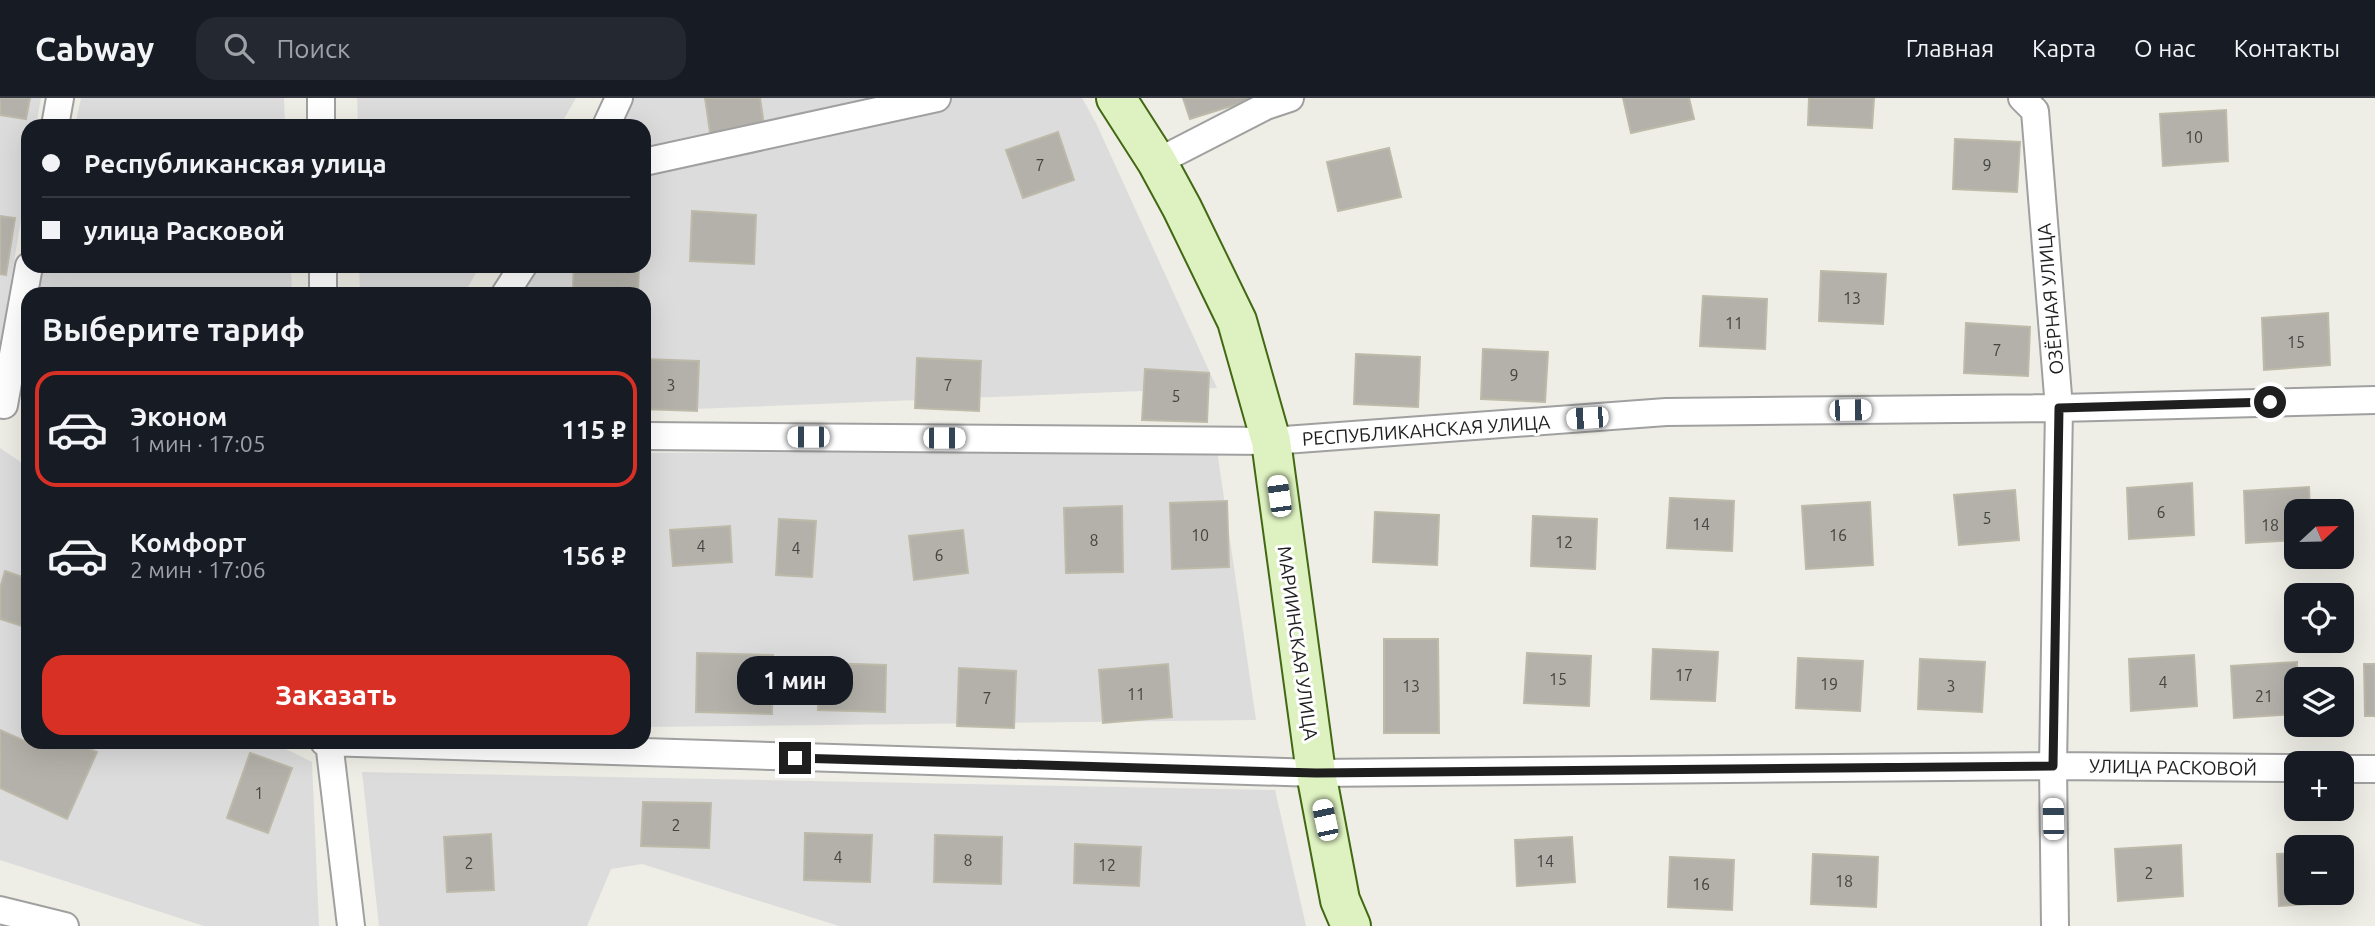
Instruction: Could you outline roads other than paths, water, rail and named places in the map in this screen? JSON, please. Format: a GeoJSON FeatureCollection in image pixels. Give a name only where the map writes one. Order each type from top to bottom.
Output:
{"type":"FeatureCollection","features":[{"type":"Feature","properties":{"kind":"main road","name":"МАРИИНСКАЯ УЛИЦА"},"geometry":{"type":"LineString","coordinates":[[1116,98],[1157,162],[1182,208],[1237,321],[1271,441],[1316,773],[1340,900],[1351,926]]}},
{"type":"Feature","properties":{"kind":"street"},"geometry":{"type":"LineString","coordinates":[[56,119],[60,98]]}},
{"type":"Feature","properties":{"kind":"street"},"geometry":{"type":"LineString","coordinates":[[321,98],[321,119]]}},
{"type":"Feature","properties":{"kind":"street"},"geometry":{"type":"LineString","coordinates":[[609,119],[619,98]]}},
{"type":"Feature","properties":{"kind":"street"},"geometry":{"type":"LineString","coordinates":[[651,160],[937,98]]}},
{"type":"Feature","properties":{"kind":"street"},"geometry":{"type":"LineString","coordinates":[[1157,162],[1266,106],[1290,98]]}},
{"type":"Feature","properties":{"kind":"street","name":"ОЗЁРНАЯ УЛИЦА"},"geometry":{"type":"LineString","coordinates":[[2035,102],[2059,408],[2053,766],[2055,926]]}},
{"type":"Feature","properties":{"kind":"street"},"geometry":{"type":"LineString","coordinates":[[11,407],[21,329]]}},
{"type":"Feature","properties":{"kind":"street","name":"РЕСПУБЛИКАНСКАЯ УЛИЦА"},"geometry":{"type":"LineString","coordinates":[[651,436],[1271,441],[1666,412],[2059,408],[2375,400]]}},
{"type":"Feature","properties":{"kind":"street"},"geometry":{"type":"LineString","coordinates":[[328,749],[351,926]]}},
{"type":"Feature","properties":{"kind":"street","name":"УЛИЦА РАСКОВОЙ"},"geometry":{"type":"LineString","coordinates":[[525,749],[1316,773],[2053,766],[2284,768]]}},
{"type":"Feature","properties":{"kind":"street"},"geometry":{"type":"LineString","coordinates":[[2354,769],[2375,769]]}},
{"type":"Feature","properties":{"kind":"street"},"geometry":{"type":"LineString","coordinates":[[0,911],[65,926]]}}]}
